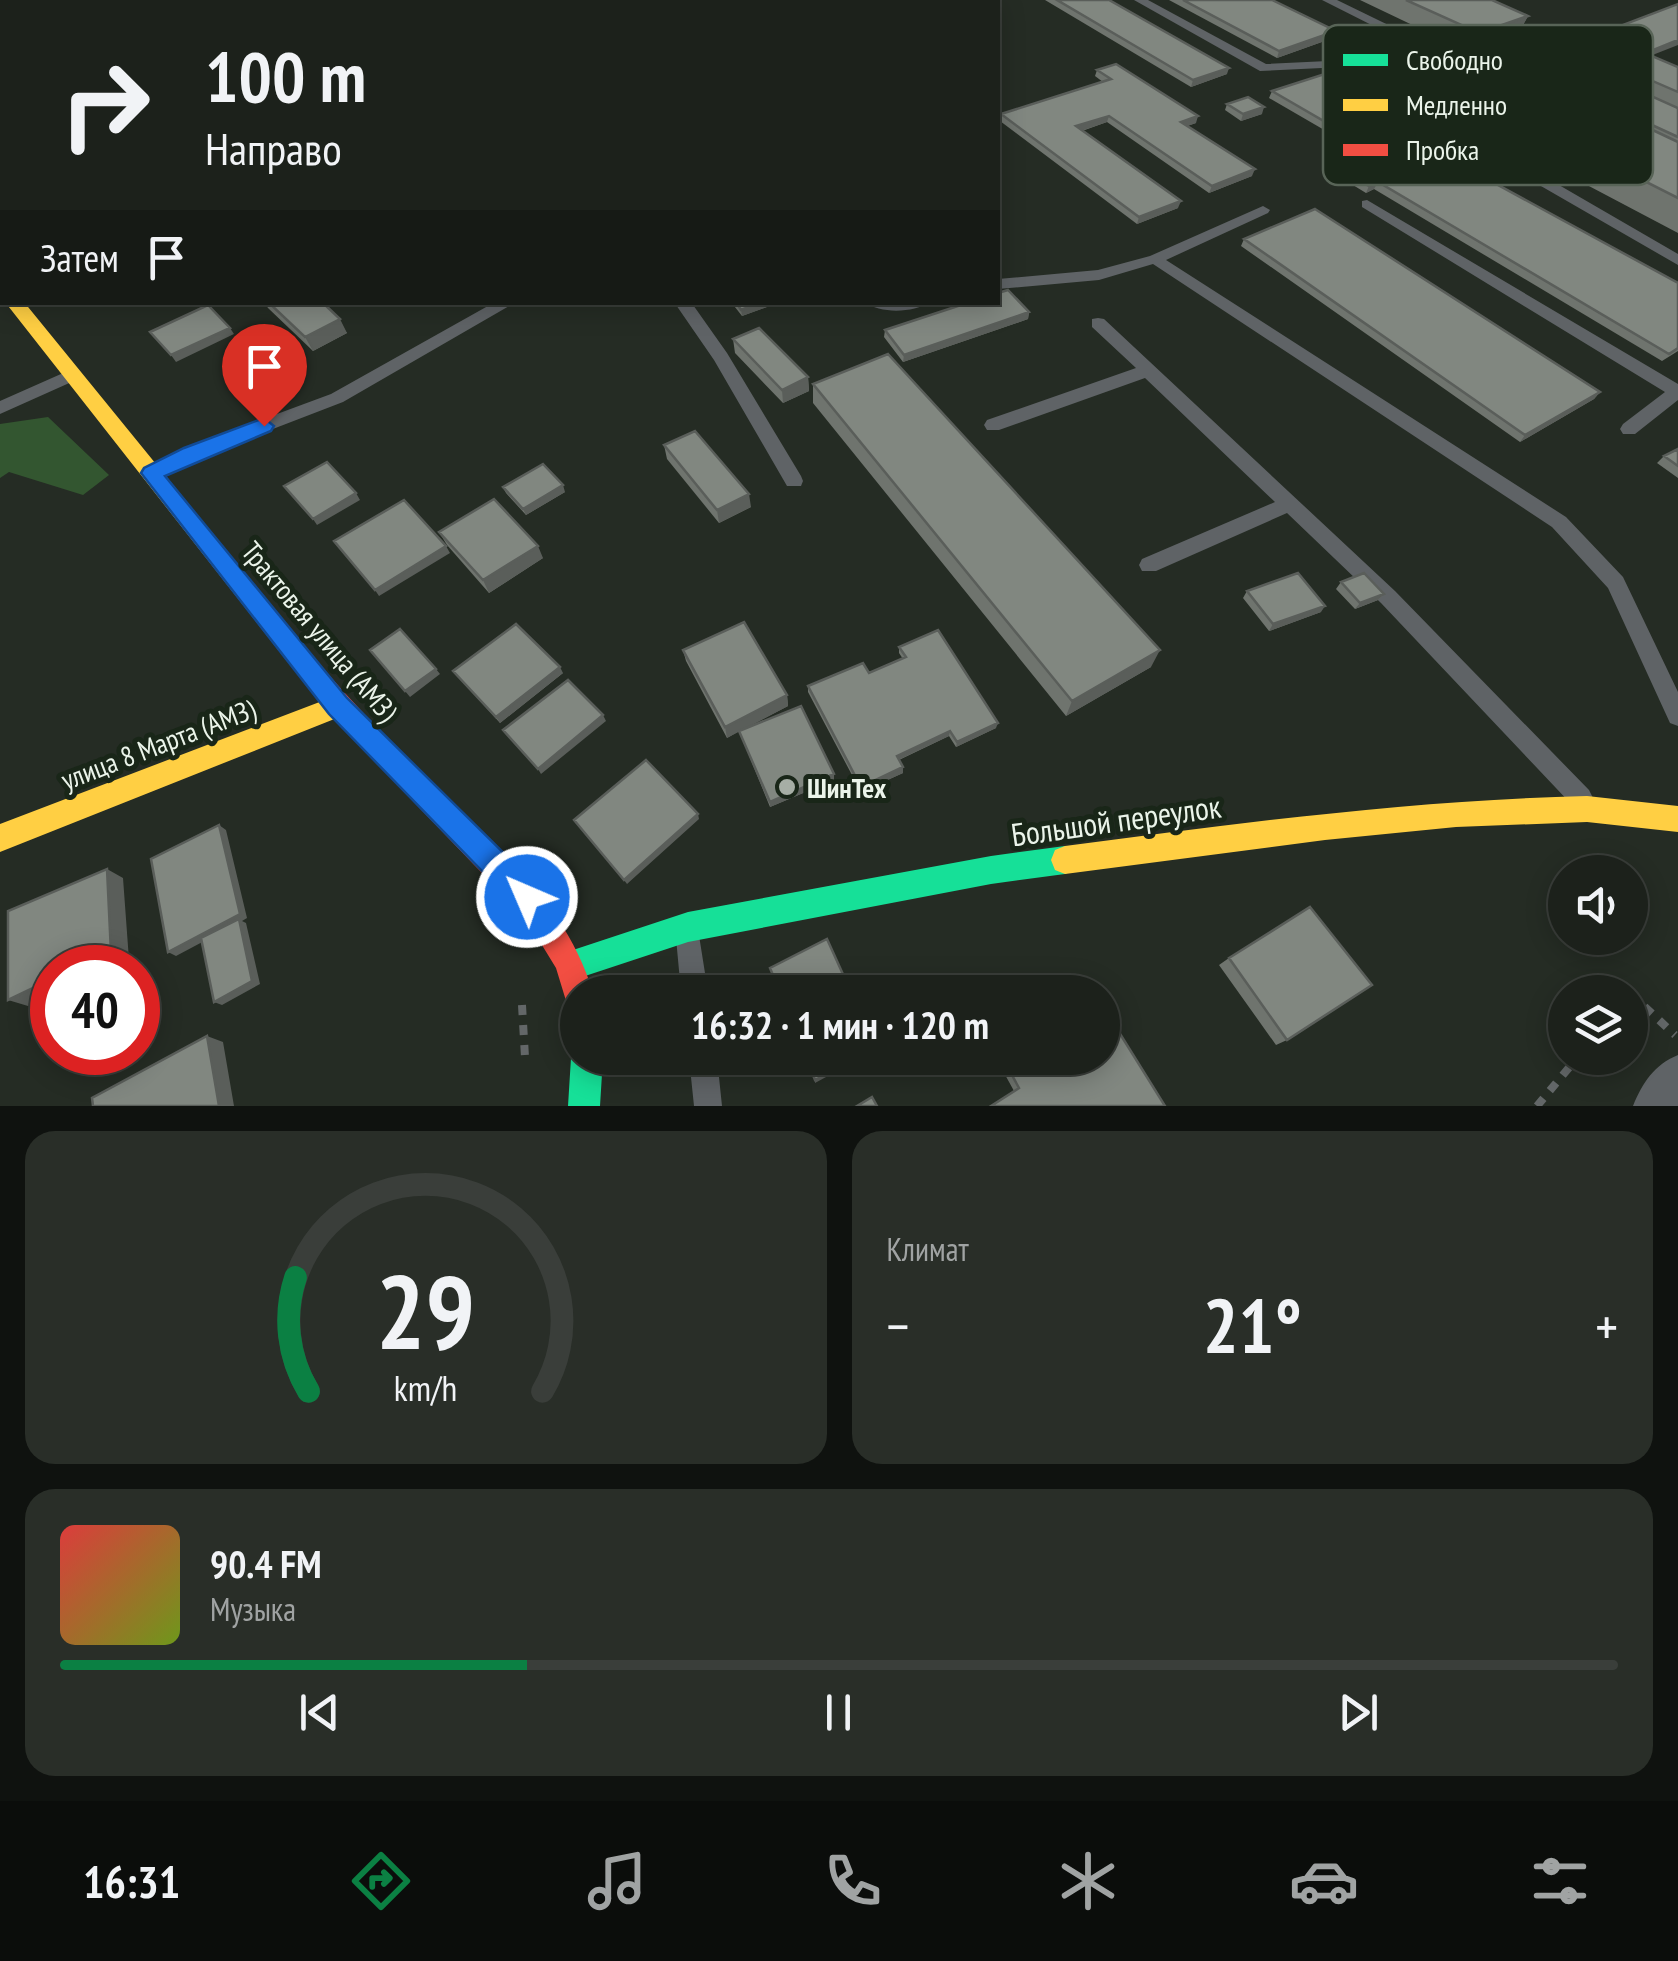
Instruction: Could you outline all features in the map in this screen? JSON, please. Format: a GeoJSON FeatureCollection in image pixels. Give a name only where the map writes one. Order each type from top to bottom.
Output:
{"type":"FeatureCollection","features":[{"type":"Feature","properties":{"kind":"street","name":"Трактовая улица (АМЗ)"},"geometry":{"type":"LineString","coordinates":[[16,305],[338,706],[527,897],[573,965],[575,975]]}},
{"type":"Feature","properties":{"kind":"street","name":"улица 8 Марта (АМЗ)"},"geometry":{"type":"LineString","coordinates":[[0,838],[338,706]]}},
{"type":"Feature","properties":{"kind":"street","name":"Большой переулок"},"geometry":{"type":"LineString","coordinates":[[573,965],[688,926],[991,870],[1288,830],[1456,814],[1591,809],[1678,819]]}},
{"type":"Feature","properties":{"kind":"street"},"geometry":{"type":"LineString","coordinates":[[584,1106],[586,1075]]}},
{"type":"Feature","properties":{"kind":"street"},"geometry":{"type":"LineString","coordinates":[[1660,1106],[1678,1082]]}},
{"type":"Feature","properties":{"kind":"lane"},"geometry":{"type":"LineString","coordinates":[[1140,0],[1264,68],[1323,65]]}},
{"type":"Feature","properties":{"kind":"lane"},"geometry":{"type":"LineString","coordinates":[[1328,0],[1379,25]]}},
{"type":"Feature","properties":{"kind":"lane"},"geometry":{"type":"LineString","coordinates":[[1549,185],[1678,260]]}},
{"type":"Feature","properties":{"kind":"lane"},"geometry":{"type":"LineString","coordinates":[[1367,204],[1678,391],[1629,429]]}},
{"type":"Feature","properties":{"kind":"lane"},"geometry":{"type":"LineString","coordinates":[[1000,284],[1098,275],[1155,259],[1263,210]]}},
{"type":"Feature","properties":{"kind":"lane"},"geometry":{"type":"LineString","coordinates":[[1155,259],[1559,522],[1616,584],[1678,716]]}},
{"type":"Feature","properties":{"kind":"lane"},"geometry":{"type":"LineString","coordinates":[[151,473],[191,453],[337,398],[503,305]]}},
{"type":"Feature","properties":{"kind":"lane"},"geometry":{"type":"LineString","coordinates":[[684,305],[721,358],[794,481]]}},
{"type":"Feature","properties":{"kind":"lane"},"geometry":{"type":"LineString","coordinates":[[1098,322],[1388,596],[1591,809]]}},
{"type":"Feature","properties":{"kind":"lane"},"geometry":{"type":"LineString","coordinates":[[993,425],[1148,370]]}},
{"type":"Feature","properties":{"kind":"lane"},"geometry":{"type":"LineString","coordinates":[[0,408],[70,376]]}},
{"type":"Feature","properties":{"kind":"lane"},"geometry":{"type":"LineString","coordinates":[[1149,565],[1290,503]]}},
{"type":"Feature","properties":{"kind":"lane"},"geometry":{"type":"LineString","coordinates":[[688,926],[694,975]]}},
{"type":"Feature","properties":{"kind":"lane"},"geometry":{"type":"LineString","coordinates":[[705,1075],[708,1106]]}},
{"type":"Feature","properties":{"kind":"path"},"geometry":{"type":"LineString","coordinates":[[1648,1010],[1678,1038]]}},
{"type":"Feature","properties":{"kind":"path"},"geometry":{"type":"LineString","coordinates":[[1537,1106],[1563,1075]]}},
{"type":"Feature","properties":{"kind":"green space"},"geometry":{"type":"Polygon","coordinates":[[[48,417],[109,475],[83,495],[9,472],[0,478],[0,424],[48,417]]]}},
{"type":"Feature","properties":{"kind":"building"},"geometry":{"type":"Polygon","coordinates":[[[1057,0],[1109,0],[1229,68],[1193,80],[1057,0]]]}},
{"type":"Feature","properties":{"kind":"building"},"geometry":{"type":"Polygon","coordinates":[[[1183,0],[1272,0],[1324,25],[1323,36],[1279,51],[1183,0]]]}},
{"type":"Feature","properties":{"kind":"building"},"geometry":{"type":"Polygon","coordinates":[[[1406,0],[1492,0],[1528,16],[1502,25],[1461,25],[1406,0]]]}},
{"type":"Feature","properties":{"kind":"building"},"geometry":{"type":"Polygon","coordinates":[[[1678,4],[1678,40],[1653,50],[1653,25],[1623,25],[1678,4]]]}},
{"type":"Feature","properties":{"kind":"building"},"geometry":{"type":"Polygon","coordinates":[[[1653,56],[1678,67],[1678,92],[1653,81],[1653,56]]]}},
{"type":"Feature","properties":{"kind":"building"},"geometry":{"type":"Polygon","coordinates":[[[1116,64],[1198,116],[1181,122],[1255,169],[1212,186],[1109,116],[1076,126],[1181,201],[1139,217],[1001,114],[1111,79],[1097,70],[1116,64]]]}},
{"type":"Feature","properties":{"kind":"building"},"geometry":{"type":"Polygon","coordinates":[[[1323,75],[1323,121],[1272,91],[1323,75]]]}},
{"type":"Feature","properties":{"kind":"building"},"geometry":{"type":"Polygon","coordinates":[[[1248,97],[1264,107],[1243,114],[1227,104],[1248,97]]]}},
{"type":"Feature","properties":{"kind":"building"},"geometry":{"type":"Polygon","coordinates":[[[1653,97],[1678,108],[1678,137],[1653,125],[1653,97]]]}},
{"type":"Feature","properties":{"kind":"building"},"geometry":{"type":"Polygon","coordinates":[[[1653,130],[1678,142],[1678,198],[1652,185],[1653,130]]]}},
{"type":"Feature","properties":{"kind":"building"},"geometry":{"type":"Polygon","coordinates":[[[1383,185],[1498,185],[1678,283],[1678,348],[1669,354],[1383,185]]]}},
{"type":"Feature","properties":{"kind":"building"},"geometry":{"type":"Polygon","coordinates":[[[1315,209],[1600,392],[1525,435],[1244,239],[1315,209]]]}},
{"type":"Feature","properties":{"kind":"building"},"geometry":{"type":"Polygon","coordinates":[[[1008,290],[1029,312],[904,355],[885,330],[961,305],[1000,305],[1000,292],[1008,290]]]}},
{"type":"Feature","properties":{"kind":"building"},"geometry":{"type":"Polygon","coordinates":[[[208,305],[230,328],[171,355],[150,332],[208,305]]]}},
{"type":"Feature","properties":{"kind":"building"},"geometry":{"type":"Polygon","coordinates":[[[271,305],[325,305],[340,319],[305,337],[271,305]]]}},
{"type":"Feature","properties":{"kind":"building"},"geometry":{"type":"Polygon","coordinates":[[[759,328],[808,377],[782,390],[733,339],[759,328]]]}},
{"type":"Feature","properties":{"kind":"building"},"geometry":{"type":"Polygon","coordinates":[[[888,354],[1160,650],[1072,701],[813,384],[888,354]]]}},
{"type":"Feature","properties":{"kind":"building"},"geometry":{"type":"Polygon","coordinates":[[[695,431],[749,494],[717,510],[664,445],[695,431]]]}},
{"type":"Feature","properties":{"kind":"building"},"geometry":{"type":"Polygon","coordinates":[[[1678,449],[1678,466],[1664,456],[1678,449]]]}},
{"type":"Feature","properties":{"kind":"building"},"geometry":{"type":"Polygon","coordinates":[[[327,462],[356,493],[313,519],[284,486],[327,462]]]}},
{"type":"Feature","properties":{"kind":"building"},"geometry":{"type":"Polygon","coordinates":[[[543,464],[563,485],[523,509],[503,487],[543,464]]]}},
{"type":"Feature","properties":{"kind":"building"},"geometry":{"type":"Polygon","coordinates":[[[494,499],[538,546],[483,580],[439,532],[494,499]]]}},
{"type":"Feature","properties":{"kind":"building"},"geometry":{"type":"Polygon","coordinates":[[[404,500],[446,546],[375,590],[334,541],[404,500]]]}},
{"type":"Feature","properties":{"kind":"building"},"geometry":{"type":"Polygon","coordinates":[[[1298,573],[1325,606],[1273,624],[1247,591],[1298,573]]]}},
{"type":"Feature","properties":{"kind":"building"},"geometry":{"type":"Polygon","coordinates":[[[1364,573],[1384,594],[1360,603],[1341,582],[1364,573]]]}},
{"type":"Feature","properties":{"kind":"building"},"geometry":{"type":"Polygon","coordinates":[[[744,622],[787,695],[725,727],[683,650],[744,622]]]}},
{"type":"Feature","properties":{"kind":"building"},"geometry":{"type":"Polygon","coordinates":[[[516,624],[560,667],[496,717],[453,671],[516,624]]]}},
{"type":"Feature","properties":{"kind":"building"},"geometry":{"type":"Polygon","coordinates":[[[400,629],[436,669],[405,691],[370,650],[400,629]]]}},
{"type":"Feature","properties":{"kind":"building"},"geometry":{"type":"Polygon","coordinates":[[[938,630],[998,723],[957,742],[950,731],[897,756],[903,767],[861,787],[808,686],[863,663],[869,673],[906,657],[899,647],[938,630]]]}},
{"type":"Feature","properties":{"kind":"building"},"geometry":{"type":"Polygon","coordinates":[[[568,680],[603,715],[538,769],[503,730],[568,680]]]}},
{"type":"Feature","properties":{"kind":"building"},"geometry":{"type":"Polygon","coordinates":[[[801,706],[834,774],[770,802],[739,731],[801,706]]]}},
{"type":"Feature","properties":{"kind":"building"},"geometry":{"type":"Polygon","coordinates":[[[646,760],[698,814],[624,880],[574,820],[646,760]]]}},
{"type":"Feature","properties":{"kind":"building"},"geometry":{"type":"Polygon","coordinates":[[[219,825],[240,914],[168,952],[151,859],[219,825]]]}},
{"type":"Feature","properties":{"kind":"building"},"geometry":{"type":"Polygon","coordinates":[[[107,869],[111,945],[30,945],[30,990],[8,1000],[8,911],[107,869]]]}},
{"type":"Feature","properties":{"kind":"building"},"geometry":{"type":"Polygon","coordinates":[[[1310,907],[1372,985],[1287,1040],[1229,958],[1310,907]]]}},
{"type":"Feature","properties":{"kind":"building"},"geometry":{"type":"Polygon","coordinates":[[[239,919],[252,981],[214,1002],[201,938],[239,919]]]}},
{"type":"Feature","properties":{"kind":"building"},"geometry":{"type":"Polygon","coordinates":[[[827,939],[843,975],[773,975],[770,968],[827,939]]]}},
{"type":"Feature","properties":{"kind":"building"},"geometry":{"type":"Polygon","coordinates":[[[1120,1034],[1165,1106],[991,1106],[1019,1088],[1012,1075],[1120,1075],[1120,1034]]]}},
{"type":"Feature","properties":{"kind":"building"},"geometry":{"type":"Polygon","coordinates":[[[207,1036],[219,1106],[93,1106],[92,1098],[135,1075],[160,1075],[160,1061],[207,1036]]]}},
{"type":"Feature","properties":{"kind":"building"},"geometry":{"type":"Polygon","coordinates":[[[872,1097],[877,1106],[857,1106],[872,1097]]]}},
{"type":"Feature","properties":{"kind":"traffic: fast"},"geometry":{"type":"LineString","coordinates":[[573,965],[688,927],[991,870],[1065,860]]}},
{"type":"Feature","properties":{"kind":"traffic: fast"},"geometry":{"type":"LineString","coordinates":[[584,1106],[586,1075]]}},
{"type":"Feature","properties":{"kind":"traffic: slow"},"geometry":{"type":"LineString","coordinates":[[16,305],[296,654]]}},
{"type":"Feature","properties":{"kind":"traffic: slow"},"geometry":{"type":"LineString","coordinates":[[0,838],[338,706]]}},
{"type":"Feature","properties":{"kind":"traffic: slow"},"geometry":{"type":"LineString","coordinates":[[1065,860],[1325,826],[1456,814],[1587,809],[1678,819]]}},
{"type":"Feature","properties":{"kind":"traffic: jam"},"geometry":{"type":"LineString","coordinates":[[296,654],[372,740],[514,883],[555,936],[572,975]]}},
{"type":"Feature","properties":{"kind":"place","name":"ШинТех"},"geometry":{"type":"Point","coordinates":[787,787]}},
{"type":"Feature","properties":{"kind":"route"},"geometry":{"type":"LineString","coordinates":[[264,426],[191,453],[151,473],[338,706],[527,897]]}}]}
